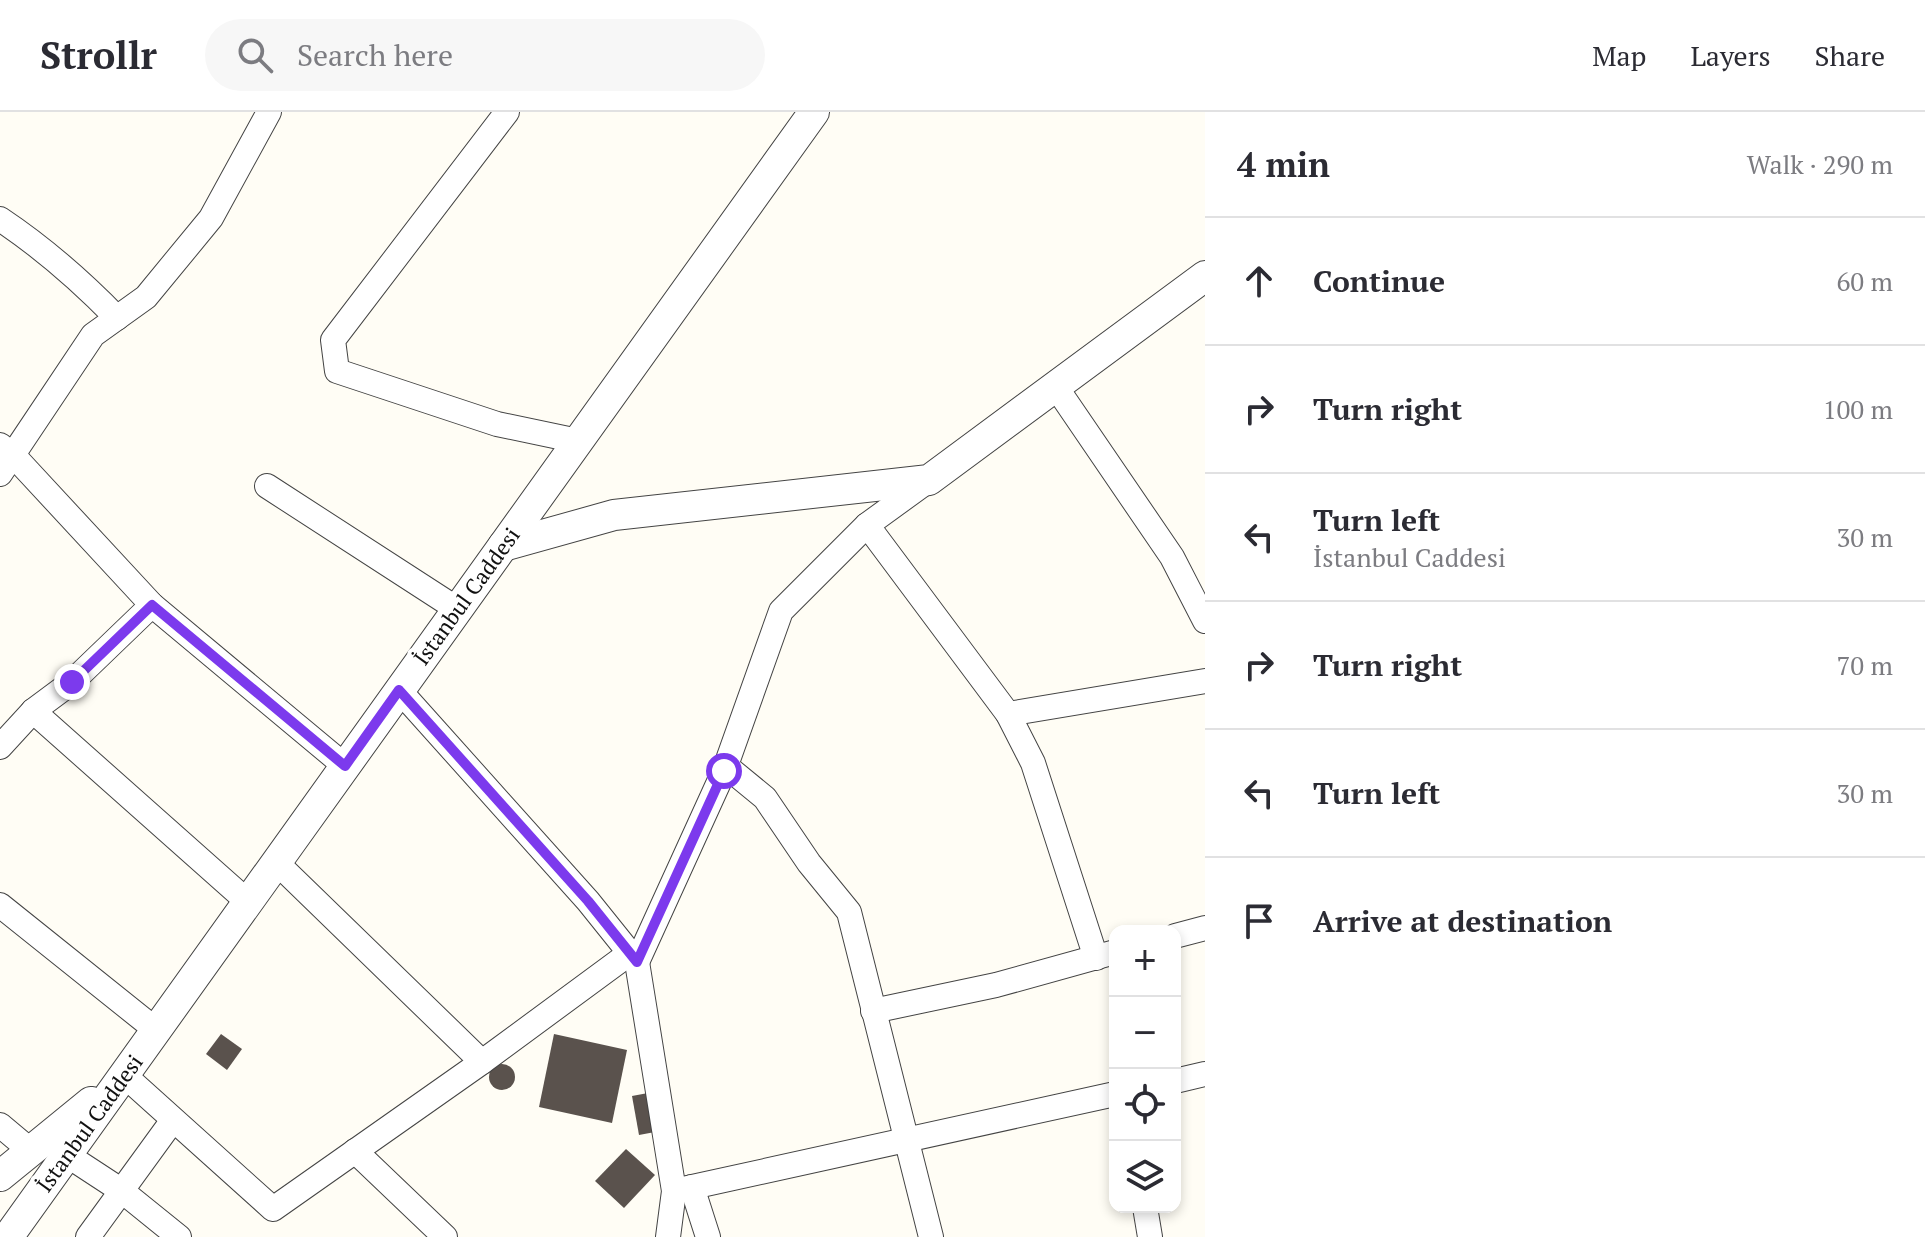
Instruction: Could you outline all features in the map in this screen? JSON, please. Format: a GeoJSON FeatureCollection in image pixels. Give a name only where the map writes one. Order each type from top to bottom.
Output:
{"type":"FeatureCollection","features":[{"type":"Feature","properties":{"kind":"street"},"geometry":{"type":"LineString","coordinates":[[269,112],[211,218],[146,297],[93,335],[4,458],[152,605],[345,766]]}},
{"type":"Feature","properties":{"kind":"street"},"geometry":{"type":"LineString","coordinates":[[507,112],[333,340],[337,371],[497,424],[578,441]]}},
{"type":"Feature","properties":{"kind":"street","name":"İstanbul Caddesi"},"geometry":{"type":"LineString","coordinates":[[8,1237],[814,112]]}},
{"type":"Feature","properties":{"kind":"street"},"geometry":{"type":"LineString","coordinates":[[0,219],[25,235],[117,318]]}},
{"type":"Feature","properties":{"kind":"street"},"geometry":{"type":"LineString","coordinates":[[0,1176],[124,1075],[273,1209],[633,958],[726,766],[781,611],[867,525],[1205,276]]}},
{"type":"Feature","properties":{"kind":"street"},"geometry":{"type":"LineString","coordinates":[[1056,387],[1172,557],[1205,621]]}},
{"type":"Feature","properties":{"kind":"street"},"geometry":{"type":"LineString","coordinates":[[503,546],[614,515],[929,480]]}},
{"type":"Feature","properties":{"kind":"street"},"geometry":{"type":"LineString","coordinates":[[267,486],[457,609]]}},
{"type":"Feature","properties":{"kind":"street"},"geometry":{"type":"LineString","coordinates":[[867,525],[1008,714],[1033,763],[1106,955],[996,985],[873,1011]]}},
{"type":"Feature","properties":{"kind":"street"},"geometry":{"type":"LineString","coordinates":[[0,747],[33,711],[72,682],[152,605]]}},
{"type":"Feature","properties":{"kind":"street"},"geometry":{"type":"LineString","coordinates":[[1008,714],[1205,681]]}},
{"type":"Feature","properties":{"kind":"street"},"geometry":{"type":"LineString","coordinates":[[399,690],[588,901],[633,958],[683,1189],[708,1237]]}},
{"type":"Feature","properties":{"kind":"street"},"geometry":{"type":"LineString","coordinates":[[33,711],[248,902]]}},
{"type":"Feature","properties":{"kind":"street"},"geometry":{"type":"LineString","coordinates":[[726,766],[765,798],[809,863],[849,912],[931,1237]]}},
{"type":"Feature","properties":{"kind":"street"},"geometry":{"type":"LineString","coordinates":[[276,862],[482,1062]]}},
{"type":"Feature","properties":{"kind":"street"},"geometry":{"type":"LineString","coordinates":[[0,905],[156,1030]]}},
{"type":"Feature","properties":{"kind":"street"},"geometry":{"type":"LineString","coordinates":[[1181,934],[1205,928]]}},
{"type":"Feature","properties":{"kind":"street"},"geometry":{"type":"LineString","coordinates":[[1181,1080],[1205,1074]]}},
{"type":"Feature","properties":{"kind":"street"},"geometry":{"type":"LineString","coordinates":[[683,1189],[1109,1095]]}},
{"type":"Feature","properties":{"kind":"street"},"geometry":{"type":"LineString","coordinates":[[88,1237],[173,1120]]}},
{"type":"Feature","properties":{"kind":"street"},"geometry":{"type":"LineString","coordinates":[[0,1125],[31,1151]]}},
{"type":"Feature","properties":{"kind":"street"},"geometry":{"type":"LineString","coordinates":[[355,1151],[445,1237]]}},
{"type":"Feature","properties":{"kind":"street"},"geometry":{"type":"LineString","coordinates":[[67,1155],[122,1191],[179,1237]]}},
{"type":"Feature","properties":{"kind":"street"},"geometry":{"type":"LineString","coordinates":[[668,1237],[683,1189]]}},
{"type":"Feature","properties":{"kind":"street"},"geometry":{"type":"LineString","coordinates":[[1146,1213],[1150,1237]]}},
{"type":"Feature","properties":{"kind":"building"},"geometry":{"type":"Polygon","coordinates":[[[221,1034],[242,1049],[227,1070],[206,1054],[221,1034]]]}},
{"type":"Feature","properties":{"kind":"building"},"geometry":{"type":"Polygon","coordinates":[[[554,1034],[627,1050],[612,1123],[539,1107],[554,1034]]]}},
{"type":"Feature","properties":{"kind":"building"},"geometry":{"type":"Polygon","coordinates":[[[502,1064],[511,1068],[515,1077],[511,1086],[502,1090],[493,1086],[489,1077],[493,1068],[502,1064]]]}},
{"type":"Feature","properties":{"kind":"building"},"geometry":{"type":"Polygon","coordinates":[[[648,1093],[655,1132],[639,1135],[632,1096],[648,1093]]]}},
{"type":"Feature","properties":{"kind":"building"},"geometry":{"type":"Polygon","coordinates":[[[626,1149],[655,1175],[624,1208],[595,1181],[626,1149]]]}},
{"type":"Feature","properties":{"kind":"route"},"geometry":{"type":"LineString","coordinates":[[72,682],[152,605],[345,766],[399,690],[588,901],[637,962],[724,771]]}}]}
